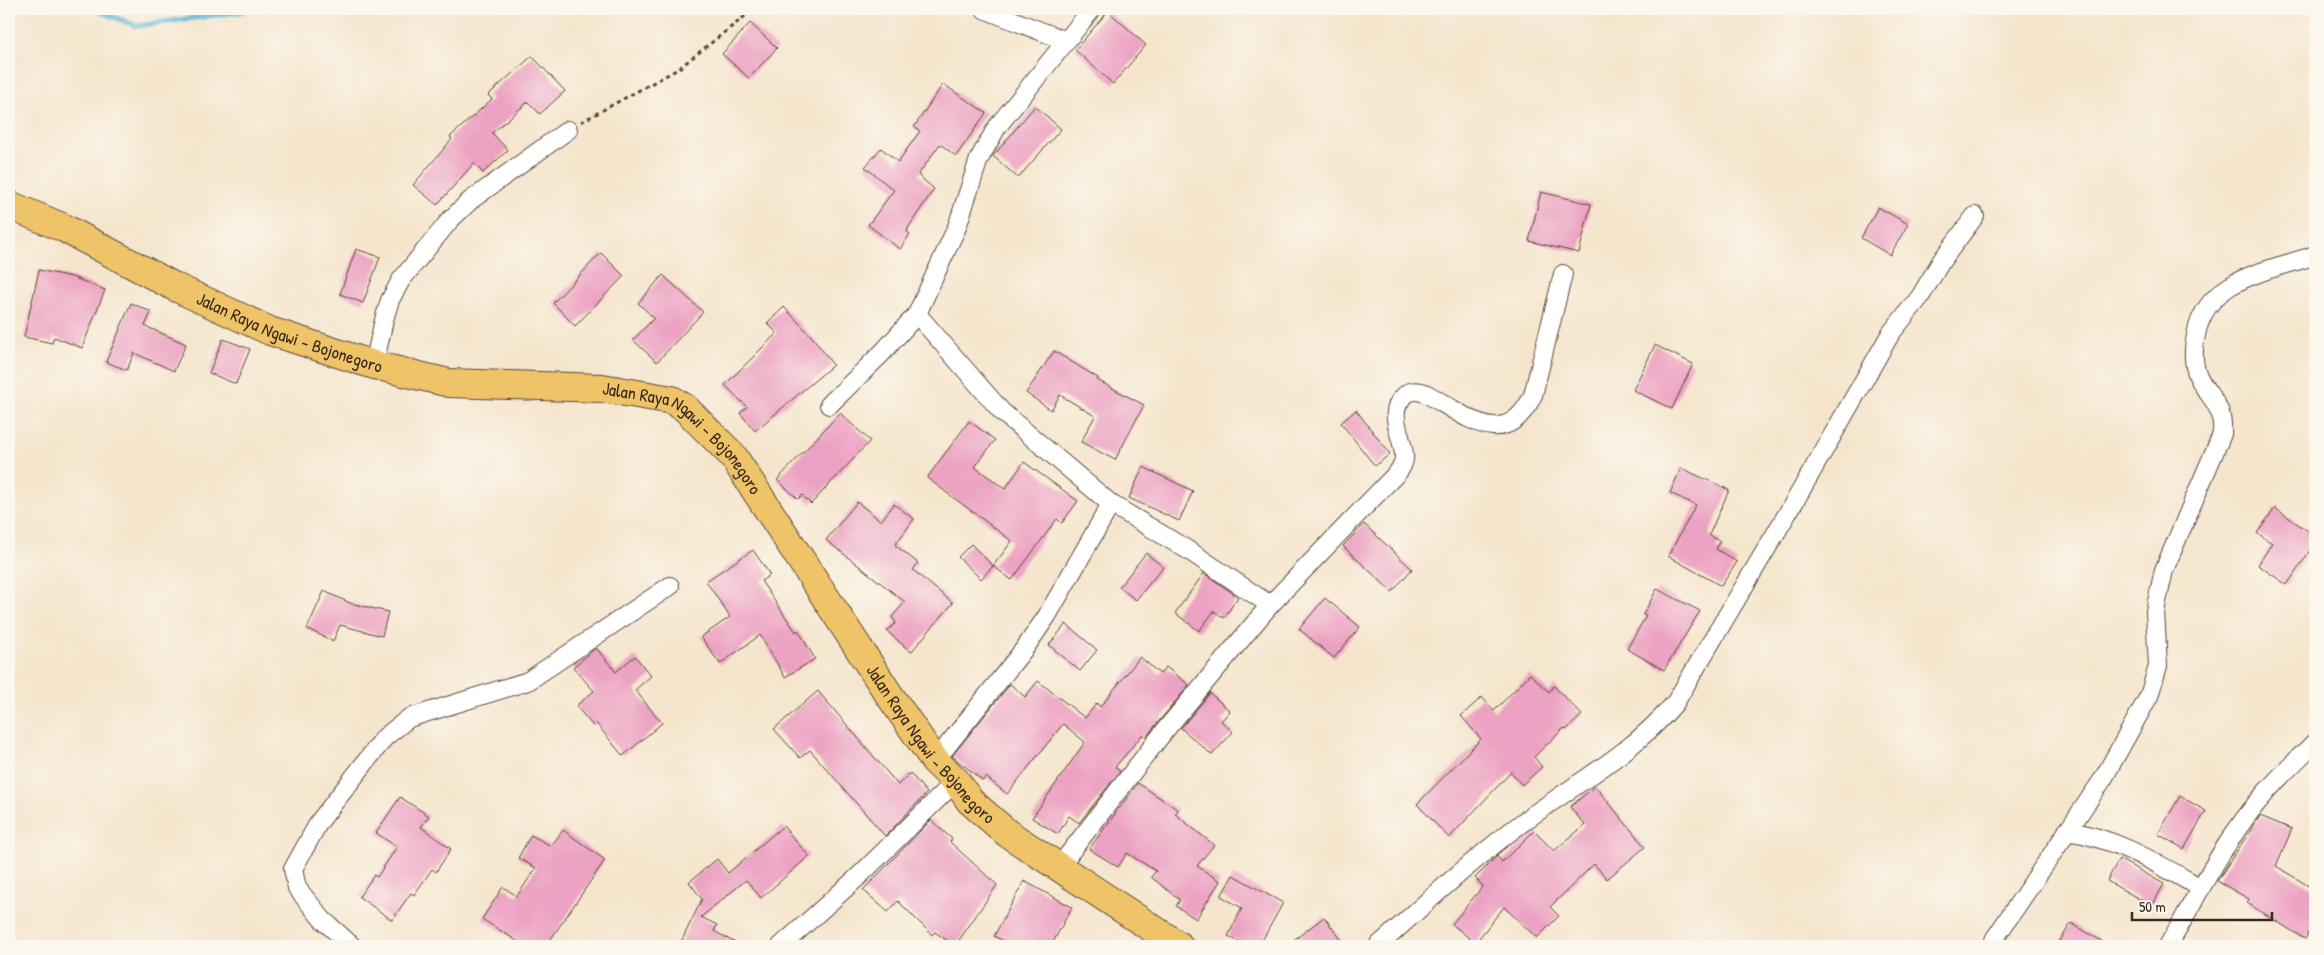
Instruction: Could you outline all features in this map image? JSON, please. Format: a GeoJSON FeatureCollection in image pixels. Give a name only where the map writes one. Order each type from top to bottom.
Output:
{"type":"FeatureCollection","features":[{"type":"Feature","properties":{"kind":"highway","name":"Jalan Raya Ngawi - Bojonegoro"},"geometry":{"type":"LineString","coordinates":[[9,205],[64,228],[175,287],[270,331],[374,365],[449,383],[602,388],[672,400],[685,408],[733,456],[888,693],[935,761],[956,781],[970,801],[1007,833],[1179,946]]}},
{"type":"Feature","properties":{"kind":"street"},"geometry":{"type":"LineString","coordinates":[[984,9],[1066,40]]}},
{"type":"Feature","properties":{"kind":"street"},"geometry":{"type":"LineString","coordinates":[[829,405],[883,352],[917,314],[957,227],[978,159],[997,127],[1092,9]]}},
{"type":"Feature","properties":{"kind":"street"},"geometry":{"type":"LineString","coordinates":[[374,365],[390,300],[407,272],[450,220],[471,200],[568,130]]}},
{"type":"Feature","properties":{"kind":"street"},"geometry":{"type":"LineString","coordinates":[[1378,946],[1452,880],[1522,823],[1630,748],[1657,725],[1675,703],[1791,508],[1890,332],[1920,297],[1942,260],[1975,216]]}},
{"type":"Feature","properties":{"kind":"street"},"geometry":{"type":"LineString","coordinates":[[1992,946],[1995,938],[2103,778],[2149,696],[2158,666],[2155,611],[2164,570],[2222,434],[2223,421],[2219,408],[2199,377],[2194,363],[2193,351],[2197,329],[2206,306],[2212,298],[2235,281],[2315,254]]}},
{"type":"Feature","properties":{"kind":"street"},"geometry":{"type":"LineString","coordinates":[[1058,868],[1166,729],[1270,605],[1402,466],[1404,454],[1396,411],[1400,399],[1406,393],[1418,390],[1473,419],[1496,428],[1514,422],[1526,408],[1533,395],[1563,274]]}},
{"type":"Feature","properties":{"kind":"street"},"geometry":{"type":"LineString","coordinates":[[917,314],[1002,412],[1111,504],[1191,552],[1270,605]]}},
{"type":"Feature","properties":{"kind":"street"},"geometry":{"type":"LineString","coordinates":[[935,761],[1047,616],[1111,504]]}},
{"type":"Feature","properties":{"kind":"street"},"geometry":{"type":"LineString","coordinates":[[351,946],[322,919],[297,888],[293,869],[319,822],[386,737],[409,718],[528,681],[670,586]]}},
{"type":"Feature","properties":{"kind":"street"},"geometry":{"type":"LineString","coordinates":[[2168,946],[2201,888],[2250,812],[2267,791],[2315,742]]}},
{"type":"Feature","properties":{"kind":"street"},"geometry":{"type":"LineString","coordinates":[[781,946],[859,876],[956,781]]}},
{"type":"Feature","properties":{"kind":"street"},"geometry":{"type":"LineString","coordinates":[[2067,831],[2087,834],[2119,845],[2201,888]]}},
{"type":"Feature","properties":{"kind":"path"},"geometry":{"type":"LineString","coordinates":[[568,130],[678,69],[754,9]]}},
{"type":"Feature","properties":{"kind":"building"},"geometry":{"type":"Polygon","coordinates":[[[1108,11],[1146,45],[1113,84],[1075,50],[1108,11]]]}},
{"type":"Feature","properties":{"kind":"building"},"geometry":{"type":"Polygon","coordinates":[[[750,23],[777,48],[749,78],[722,54],[750,23]]]}},
{"type":"Feature","properties":{"kind":"building"},"geometry":{"type":"Polygon","coordinates":[[[532,56],[565,91],[540,114],[528,102],[492,133],[508,150],[483,173],[474,163],[437,205],[413,185],[452,139],[450,137],[492,99],[488,95],[532,56]]]}},
{"type":"Feature","properties":{"kind":"building"},"geometry":{"type":"Polygon","coordinates":[[[943,84],[986,113],[956,156],[940,144],[918,175],[934,189],[908,228],[907,232],[910,234],[900,249],[868,225],[894,190],[865,167],[881,148],[898,162],[920,131],[914,127],[943,84]]]}},
{"type":"Feature","properties":{"kind":"building"},"geometry":{"type":"Polygon","coordinates":[[[1035,106],[1061,129],[1018,178],[993,156],[1035,106]]]}},
{"type":"Feature","properties":{"kind":"building"},"geometry":{"type":"Polygon","coordinates":[[[1541,192],[1591,204],[1579,253],[1529,241],[1541,192]]]}},
{"type":"Feature","properties":{"kind":"building"},"geometry":{"type":"Polygon","coordinates":[[[1878,207],[1908,224],[1890,255],[1861,238],[1878,207]]]}},
{"type":"Feature","properties":{"kind":"building"},"geometry":{"type":"Polygon","coordinates":[[[356,249],[380,257],[363,303],[340,294],[356,249]]]}},
{"type":"Feature","properties":{"kind":"building"},"geometry":{"type":"Polygon","coordinates":[[[601,253],[624,276],[575,326],[553,303],[601,253]]]}},
{"type":"Feature","properties":{"kind":"building"},"geometry":{"type":"Polygon","coordinates":[[[39,270],[72,277],[105,290],[82,348],[54,337],[52,343],[24,337],[39,270]]]}},
{"type":"Feature","properties":{"kind":"building"},"geometry":{"type":"Polygon","coordinates":[[[663,275],[703,312],[657,362],[633,340],[654,318],[638,303],[663,275]]]}},
{"type":"Feature","properties":{"kind":"building"},"geometry":{"type":"Polygon","coordinates":[[[131,303],[151,312],[145,326],[186,344],[174,371],[134,353],[127,370],[106,362],[131,303]]]}},
{"type":"Feature","properties":{"kind":"building"},"geometry":{"type":"Polygon","coordinates":[[[784,307],[814,339],[833,365],[755,431],[740,413],[747,407],[725,385],[777,333],[767,323],[784,307]]]}},
{"type":"Feature","properties":{"kind":"building"},"geometry":{"type":"Polygon","coordinates":[[[223,339],[250,349],[236,384],[209,373],[223,339]]]}},
{"type":"Feature","properties":{"kind":"building"},"geometry":{"type":"Polygon","coordinates":[[[1655,345],[1693,364],[1672,409],[1633,390],[1655,345]]]}},
{"type":"Feature","properties":{"kind":"building"},"geometry":{"type":"Polygon","coordinates":[[[1054,351],[1098,378],[1097,380],[1144,405],[1115,460],[1081,442],[1095,416],[1060,395],[1051,410],[1026,393],[1054,351]]]}},
{"type":"Feature","properties":{"kind":"building"},"geometry":{"type":"Polygon","coordinates":[[[1356,410],[1390,454],[1375,466],[1341,423],[1356,410]]]}},
{"type":"Feature","properties":{"kind":"building"},"geometry":{"type":"Polygon","coordinates":[[[840,413],[870,441],[811,504],[802,495],[798,499],[777,480],[840,413]]]}},
{"type":"Feature","properties":{"kind":"building"},"geometry":{"type":"Polygon","coordinates":[[[969,421],[995,440],[975,467],[1005,489],[1024,462],[1078,501],[1062,523],[1057,519],[1012,580],[993,566],[1012,541],[927,478],[969,421]]]}},
{"type":"Feature","properties":{"kind":"building"},"geometry":{"type":"Polygon","coordinates":[[[1143,467],[1193,491],[1179,521],[1129,498],[1143,467]]]}},
{"type":"Feature","properties":{"kind":"building"},"geometry":{"type":"Polygon","coordinates":[[[1681,468],[1729,490],[1709,535],[1720,541],[1716,549],[1737,562],[1721,586],[1668,556],[1696,505],[1670,493],[1681,468]]]}},
{"type":"Feature","properties":{"kind":"building"},"geometry":{"type":"Polygon","coordinates":[[[857,502],[881,521],[894,504],[914,519],[895,545],[918,563],[913,570],[953,603],[911,652],[887,631],[896,623],[892,617],[905,602],[826,540],[857,502]]]}},
{"type":"Feature","properties":{"kind":"building"},"geometry":{"type":"Polygon","coordinates":[[[2275,508],[2315,536],[2315,543],[2287,585],[2258,565],[2272,543],[2257,533],[2275,508]]]}},
{"type":"Feature","properties":{"kind":"building"},"geometry":{"type":"Polygon","coordinates":[[[1364,524],[1412,569],[1392,592],[1343,546],[1364,524]]]}},
{"type":"Feature","properties":{"kind":"building"},"geometry":{"type":"Polygon","coordinates":[[[971,544],[993,566],[981,579],[958,557],[971,544]]]}},
{"type":"Feature","properties":{"kind":"building"},"geometry":{"type":"Polygon","coordinates":[[[753,550],[770,575],[761,581],[796,632],[798,630],[815,659],[785,677],[760,635],[720,664],[701,637],[730,617],[706,581],[753,550]]]}},
{"type":"Feature","properties":{"kind":"building"},"geometry":{"type":"Polygon","coordinates":[[[1146,553],[1163,567],[1136,600],[1119,587],[1146,553]]]}},
{"type":"Feature","properties":{"kind":"building"},"geometry":{"type":"Polygon","coordinates":[[[1204,573],[1238,597],[1224,618],[1214,611],[1199,631],[1175,613],[1204,573]]]}},
{"type":"Feature","properties":{"kind":"building"},"geometry":{"type":"Polygon","coordinates":[[[1657,589],[1700,611],[1664,670],[1627,649],[1646,616],[1643,615],[1657,589]]]}},
{"type":"Feature","properties":{"kind":"building"},"geometry":{"type":"Polygon","coordinates":[[[324,591],[350,603],[388,612],[382,636],[340,625],[333,641],[307,629],[324,591]]]}},
{"type":"Feature","properties":{"kind":"building"},"geometry":{"type":"Polygon","coordinates":[[[1325,598],[1360,627],[1334,658],[1299,629],[1325,598]]]}},
{"type":"Feature","properties":{"kind":"building"},"geometry":{"type":"Polygon","coordinates":[[[1066,624],[1097,650],[1080,671],[1049,645],[1066,624]]]}},
{"type":"Feature","properties":{"kind":"building"},"geometry":{"type":"Polygon","coordinates":[[[596,648],[616,672],[635,656],[651,676],[635,690],[662,723],[623,756],[596,723],[593,726],[576,706],[594,691],[573,667],[596,648]]]}},
{"type":"Feature","properties":{"kind":"building"},"geometry":{"type":"Polygon","coordinates":[[[1140,657],[1160,674],[1166,667],[1189,685],[1146,737],[1143,734],[1115,767],[1120,771],[1079,823],[1069,816],[1058,834],[1032,818],[1085,742],[1063,724],[1007,794],[986,777],[983,781],[952,756],[1010,684],[1025,697],[1038,681],[1085,718],[1097,703],[1100,707],[1140,657]]]}},
{"type":"Feature","properties":{"kind":"building"},"geometry":{"type":"Polygon","coordinates":[[[1530,674],[1549,692],[1554,686],[1582,715],[1566,730],[1564,728],[1534,757],[1542,767],[1522,785],[1511,772],[1449,838],[1417,804],[1481,739],[1461,716],[1482,697],[1494,711],[1530,674]]]}},
{"type":"Feature","properties":{"kind":"building"},"geometry":{"type":"Polygon","coordinates":[[[818,691],[898,785],[910,773],[927,793],[885,836],[810,750],[800,758],[774,729],[818,691]]]}},
{"type":"Feature","properties":{"kind":"building"},"geometry":{"type":"Polygon","coordinates":[[[1210,693],[1230,711],[1221,721],[1233,732],[1212,755],[1181,728],[1210,693]]]}},
{"type":"Feature","properties":{"kind":"building"},"geometry":{"type":"Polygon","coordinates":[[[1138,783],[1178,810],[1175,814],[1214,845],[1197,866],[1220,881],[1196,919],[1176,906],[1180,900],[1151,877],[1156,871],[1127,853],[1118,867],[1089,849],[1138,783]]]}},
{"type":"Feature","properties":{"kind":"building"},"geometry":{"type":"Polygon","coordinates":[[[1595,786],[1645,847],[1607,879],[1594,864],[1550,907],[1559,916],[1537,938],[1504,907],[1475,943],[1452,924],[1483,886],[1475,878],[1497,856],[1502,862],[1534,831],[1554,851],[1585,825],[1570,807],[1595,786]]]}},
{"type":"Feature","properties":{"kind":"building"},"geometry":{"type":"Polygon","coordinates":[[[2180,796],[2206,811],[2184,849],[2158,834],[2180,796]]]}},
{"type":"Feature","properties":{"kind":"building"},"geometry":{"type":"Polygon","coordinates":[[[400,797],[429,816],[421,827],[451,849],[436,872],[432,869],[414,895],[411,893],[392,920],[359,897],[374,875],[377,877],[397,847],[376,833],[400,797]]]}},
{"type":"Feature","properties":{"kind":"building"},"geometry":{"type":"Polygon","coordinates":[[[2260,816],[2292,829],[2276,866],[2315,890],[2315,937],[2308,933],[2305,939],[2247,903],[2249,899],[2217,881],[2260,816]]]}},
{"type":"Feature","properties":{"kind":"building"},"geometry":{"type":"Polygon","coordinates":[[[931,820],[952,839],[950,842],[997,885],[955,946],[935,932],[932,935],[898,901],[888,912],[863,890],[931,820]]]}},
{"type":"Feature","properties":{"kind":"building"},"geometry":{"type":"Polygon","coordinates":[[[783,826],[809,856],[761,898],[746,880],[701,917],[717,925],[714,931],[741,946],[679,946],[702,899],[689,882],[717,859],[728,873],[783,826]]]}},
{"type":"Feature","properties":{"kind":"building"},"geometry":{"type":"Polygon","coordinates":[[[563,830],[605,860],[546,946],[525,946],[482,919],[503,887],[517,896],[536,868],[518,858],[531,835],[551,846],[563,830]]]}},
{"type":"Feature","properties":{"kind":"building"},"geometry":{"type":"Polygon","coordinates":[[[2119,859],[2164,884],[2152,906],[2107,881],[2119,859]]]}},
{"type":"Feature","properties":{"kind":"building"},"geometry":{"type":"Polygon","coordinates":[[[1233,875],[1283,903],[1259,946],[1248,946],[1228,936],[1242,908],[1221,896],[1233,875]]]}},
{"type":"Feature","properties":{"kind":"building"},"geometry":{"type":"Polygon","coordinates":[[[1024,881],[1072,907],[1051,946],[1013,946],[994,936],[1024,881]]]}},
{"type":"Feature","properties":{"kind":"building"},"geometry":{"type":"Polygon","coordinates":[[[1324,917],[1346,946],[1286,946],[1324,917]]]}},
{"type":"Feature","properties":{"kind":"building"},"geometry":{"type":"Polygon","coordinates":[[[2071,923],[2110,946],[2057,946],[2071,923]]]}},
{"type":"Feature","properties":{"kind":"waterway"},"geometry":{"type":"LineString","coordinates":[[94,9],[137,26],[244,11],[245,9]]}}]}
